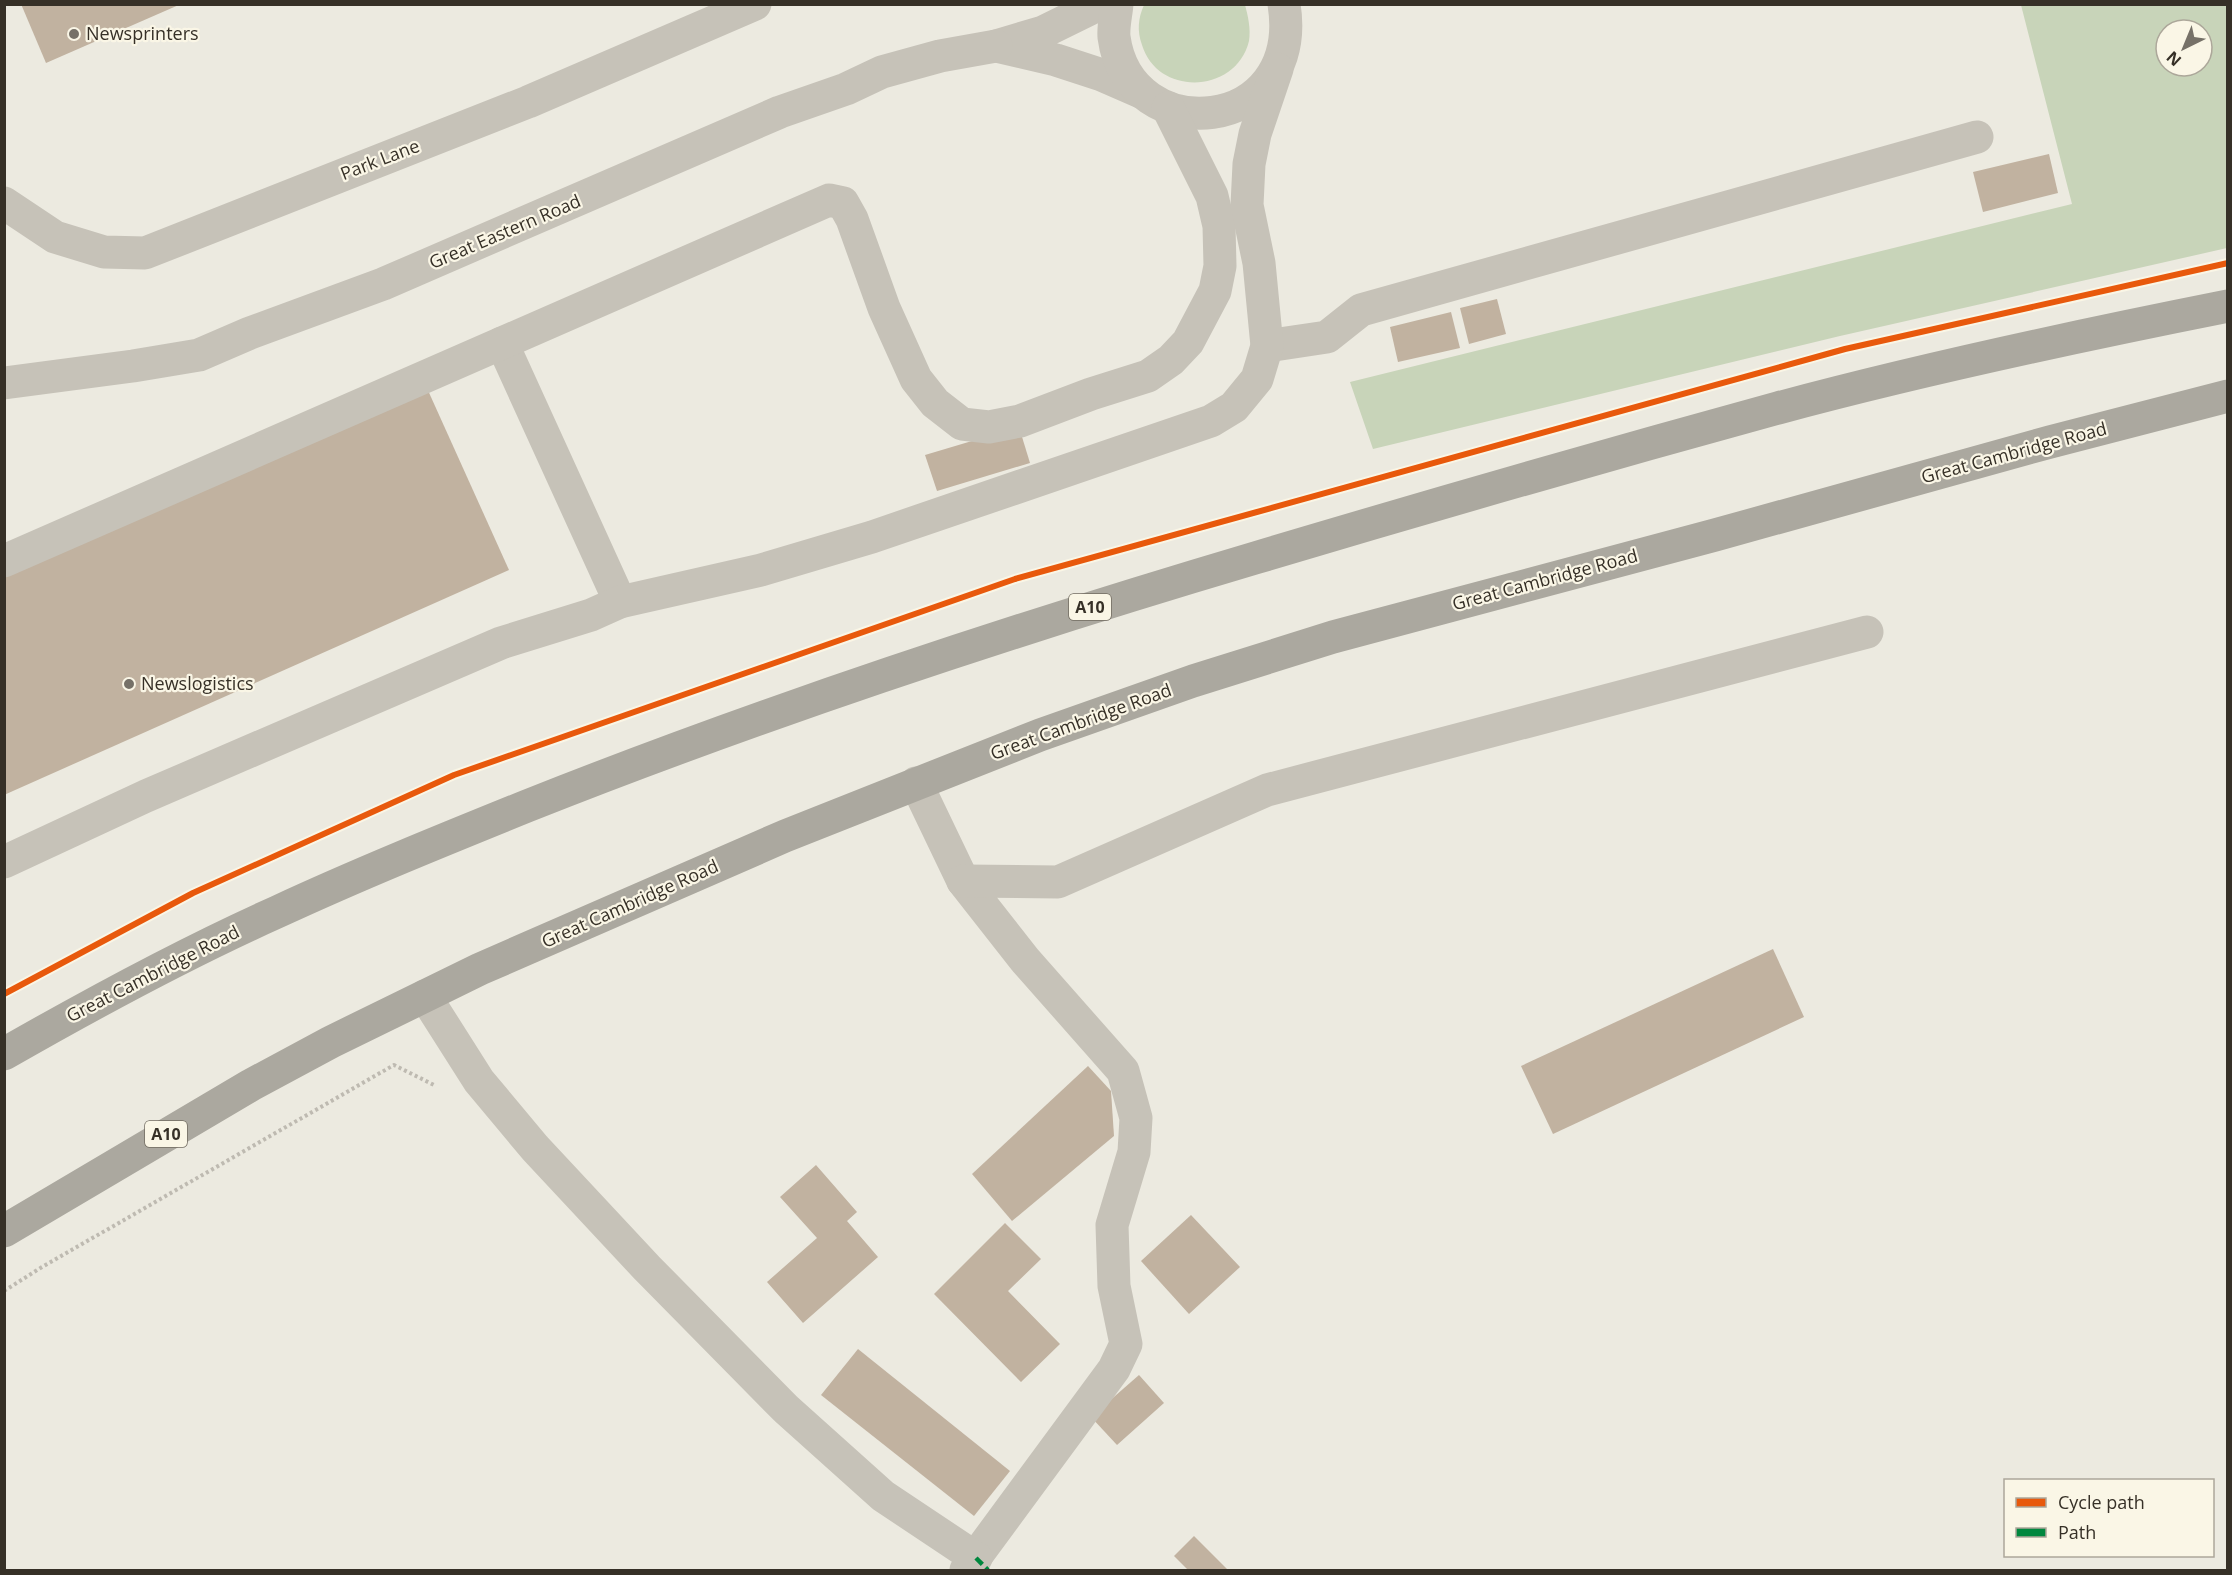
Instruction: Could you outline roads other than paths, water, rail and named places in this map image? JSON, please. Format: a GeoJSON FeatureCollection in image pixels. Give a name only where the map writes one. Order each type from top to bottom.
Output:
{"type":"FeatureCollection","features":[{"type":"Feature","properties":{"kind":"highway","name":"Great Cambridge Road"},"geometry":{"type":"LineString","coordinates":[[4,1054],[77,1012],[275,912],[429,846],[742,724],[898,669],[1096,605],[1780,407],[2055,341],[2228,306]]}},
{"type":"Feature","properties":{"kind":"highway","name":"Great Cambridge Road"},"geometry":{"type":"LineString","coordinates":[[4,1231],[251,1085],[331,1042],[480,969],[763,846],[1051,731],[1193,681],[1333,637],[1715,535],[2050,442],[2228,396]]}},
{"type":"Feature","properties":{"kind":"highway"},"geometry":{"type":"LineString","coordinates":[[2180,409],[2228,408]]}},
{"type":"Feature","properties":{"kind":"lane","name":"Park Lane"},"geometry":{"type":"LineString","coordinates":[[4,203],[55,237],[104,252],[145,253],[528,102],[755,4]]}},
{"type":"Feature","properties":{"kind":"lane","name":"Great Eastern Road"},"geometry":{"type":"LineString","coordinates":[[4,383],[199,355],[250,333],[383,284],[780,112],[846,89],[882,72],[940,56],[996,46],[1043,32],[1100,4]]}},
{"type":"Feature","properties":{"kind":"lane"},"geometry":{"type":"LineString","coordinates":[[1117,4],[1114,36],[1122,66],[1141,92]]}},
{"type":"Feature","properties":{"kind":"lane"},"geometry":{"type":"LineString","coordinates":[[4,862],[146,796],[501,643],[591,615],[620,602],[762,570],[872,537],[1211,421],[1234,407],[1257,379],[1267,346],[1259,263],[1247,205],[1249,164],[1255,134],[1285,48],[1287,25],[1284,4]]}},
{"type":"Feature","properties":{"kind":"lane","name":"Great Eastern Road"},"geometry":{"type":"LineString","coordinates":[[996,46],[1056,60],[1102,75],[1141,92],[1168,108]]}},
{"type":"Feature","properties":{"kind":"lane"},"geometry":{"type":"LineString","coordinates":[[1168,108],[1199,114],[1231,110],[1258,93],[1277,69]]}},
{"type":"Feature","properties":{"kind":"lane"},"geometry":{"type":"LineString","coordinates":[[4,561],[829,200],[843,203],[852,219],[884,308],[916,380],[935,403],[962,424],[989,427],[1020,421],[1091,394],[1148,376],[1170,360],[1188,342],[1215,291],[1220,266],[1219,226],[1212,196],[1168,108]]}},
{"type":"Feature","properties":{"kind":"lane"},"geometry":{"type":"LineString","coordinates":[[1267,346],[1327,338],[1362,310],[1977,137]]}},
{"type":"Feature","properties":{"kind":"lane"},"geometry":{"type":"LineString","coordinates":[[502,343],[620,602]]}},
{"type":"Feature","properties":{"kind":"lane"},"geometry":{"type":"LineString","coordinates":[[963,881],[1058,882],[1267,790],[1867,632]]}},
{"type":"Feature","properties":{"kind":"lane"},"geometry":{"type":"LineString","coordinates":[[425,996],[479,1081],[535,1148],[647,1268],[786,1409],[883,1496],[971,1564],[1114,1369],[1126,1344],[1114,1286],[1112,1225],[1134,1152],[1136,1118],[1123,1071],[1025,960],[963,881],[916,783]]}},
{"type":"Feature","properties":{"kind":"place","name":"Newsprinters"},"geometry":{"type":"Point","coordinates":[74,34]}},
{"type":"Feature","properties":{"kind":"place","name":"Newslogistics"},"geometry":{"type":"Point","coordinates":[129,684]}}]}
